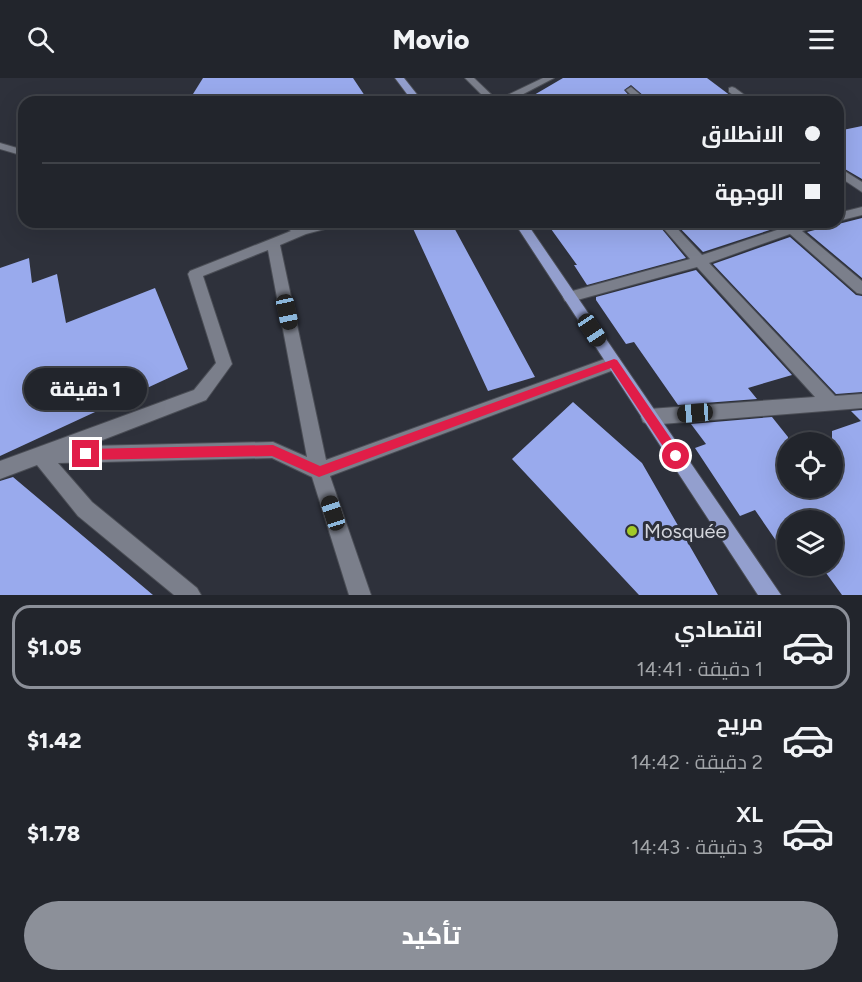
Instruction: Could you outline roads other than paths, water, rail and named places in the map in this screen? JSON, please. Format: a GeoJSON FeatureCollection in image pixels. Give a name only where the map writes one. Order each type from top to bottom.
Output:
{"type":"FeatureCollection","features":[{"type":"Feature","properties":{"kind":"main road"},"geometry":{"type":"LineString","coordinates":[[399,78],[413,96]]}},
{"type":"Feature","properties":{"kind":"main road"},"geometry":{"type":"LineString","coordinates":[[524,228],[770,595]]}},
{"type":"Feature","properties":{"kind":"street"},"geometry":{"type":"LineString","coordinates":[[469,78],[488,96]]}},
{"type":"Feature","properties":{"kind":"street"},"geometry":{"type":"LineString","coordinates":[[513,96],[550,78]]}},
{"type":"Feature","properties":{"kind":"street"},"geometry":{"type":"LineString","coordinates":[[631,90],[638,96]]}},
{"type":"Feature","properties":{"kind":"street"},"geometry":{"type":"LineString","coordinates":[[732,90],[740,96]]}},
{"type":"Feature","properties":{"kind":"street"},"geometry":{"type":"LineString","coordinates":[[0,146],[18,151]]}},
{"type":"Feature","properties":{"kind":"street"},"geometry":{"type":"LineString","coordinates":[[844,174],[862,188]]}},
{"type":"Feature","properties":{"kind":"street"},"geometry":{"type":"LineString","coordinates":[[844,216],[862,212]]}},
{"type":"Feature","properties":{"kind":"street"},"geometry":{"type":"LineString","coordinates":[[296,228],[302,231]]}},
{"type":"Feature","properties":{"kind":"street"},"geometry":{"type":"LineString","coordinates":[[0,470],[200,394],[224,364],[195,274],[313,228]]}},
{"type":"Feature","properties":{"kind":"street"},"geometry":{"type":"LineString","coordinates":[[670,228],[832,404]]}},
{"type":"Feature","properties":{"kind":"street"},"geometry":{"type":"LineString","coordinates":[[570,297],[700,261],[781,228]]}},
{"type":"Feature","properties":{"kind":"street"},"geometry":{"type":"LineString","coordinates":[[791,228],[862,290]]}},
{"type":"Feature","properties":{"kind":"street"},"geometry":{"type":"LineString","coordinates":[[273,243],[319,471],[360,595]]}},
{"type":"Feature","properties":{"kind":"street"},"geometry":{"type":"LineString","coordinates":[[40,455],[273,450],[319,471],[614,363]]}},
{"type":"Feature","properties":{"kind":"street"},"geometry":{"type":"LineString","coordinates":[[649,417],[862,401]]}},
{"type":"Feature","properties":{"kind":"street"},"geometry":{"type":"LineString","coordinates":[[40,455],[85,509],[190,595]]}},
{"type":"Feature","properties":{"kind":"place","name":"Mosquée"},"geometry":{"type":"Point","coordinates":[632,531]}}]}
